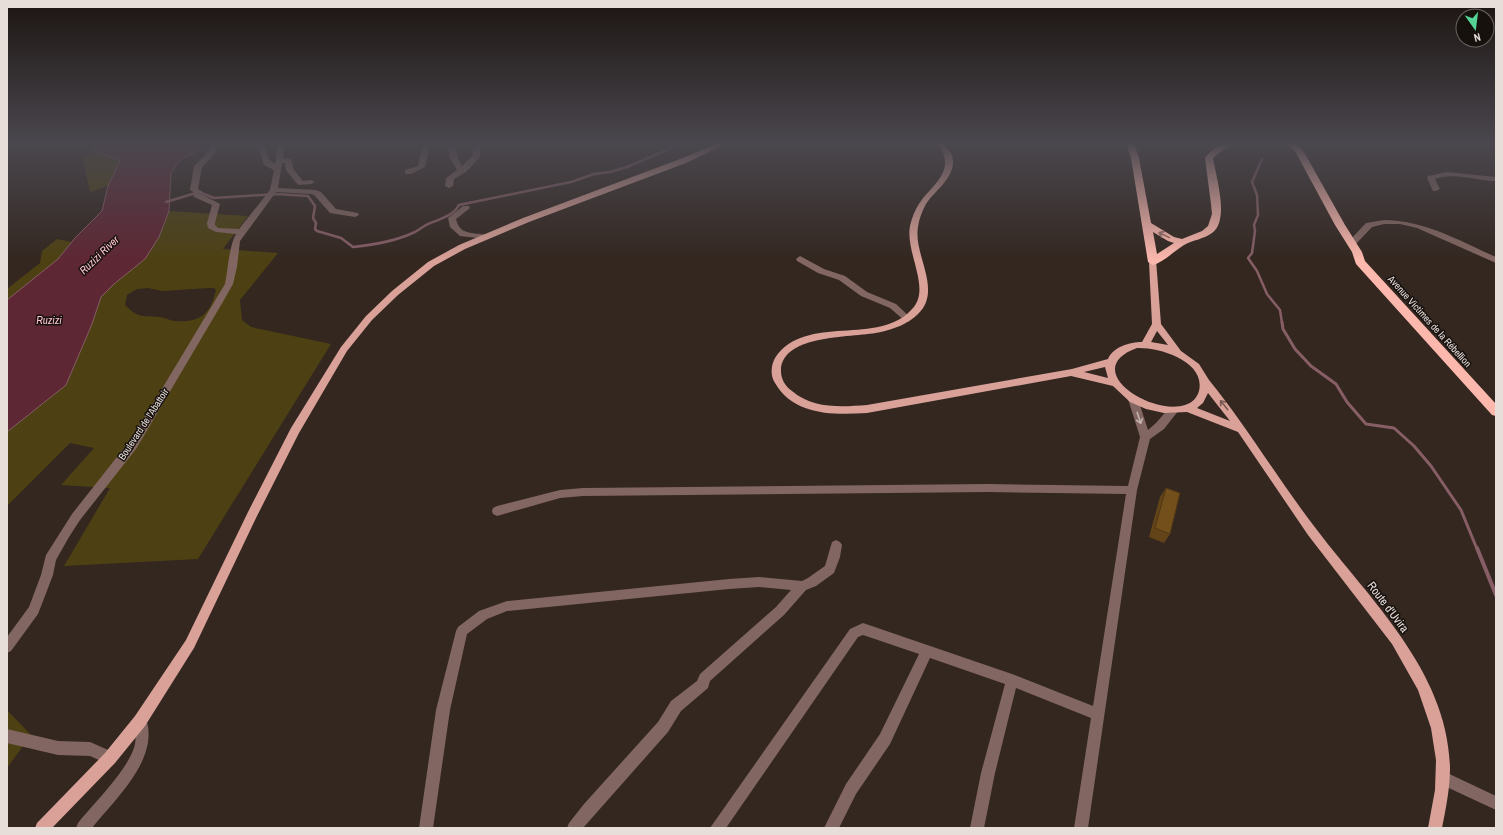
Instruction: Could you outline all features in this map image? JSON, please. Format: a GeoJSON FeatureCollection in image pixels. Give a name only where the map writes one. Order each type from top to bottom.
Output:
{"type":"FeatureCollection","features":[{"type":"Feature","properties":{"kind":"highway"},"geometry":{"type":"LineString","coordinates":[[1139,182],[1153,262],[1182,242],[1203,234],[1212,227],[1215,221],[1216,210],[1212,182]]}},
{"type":"Feature","properties":{"kind":"highway","name":"Avenue Victimes de la Rébellion"},"geometry":{"type":"LineString","coordinates":[[1316,182],[1357,252],[1360,262],[1494,407]]}},
{"type":"Feature","properties":{"kind":"highway"},"geometry":{"type":"LineString","coordinates":[[1147,226],[1171,239],[1182,242]]}},
{"type":"Feature","properties":{"kind":"main road"},"geometry":{"type":"LineString","coordinates":[[42,828],[110,758],[140,721],[190,644],[252,515],[296,431],[344,350],[369,318],[395,293],[431,264],[484,237],[628,182]]}},
{"type":"Feature","properties":{"kind":"main road"},"geometry":{"type":"LineString","coordinates":[[942,182],[924,202],[915,222],[912,234],[913,248],[922,278],[924,291],[918,310],[908,319],[887,328],[829,334],[812,337],[797,342],[784,352],[778,359],[776,374],[781,387],[787,394],[797,400],[822,409],[867,409],[1072,372],[1110,362],[1118,352],[1126,348],[1145,345],[1158,346],[1180,354]]}},
{"type":"Feature","properties":{"kind":"main road"},"geometry":{"type":"LineString","coordinates":[[1145,345],[1157,324],[1153,262]]}},
{"type":"Feature","properties":{"kind":"main road"},"geometry":{"type":"LineString","coordinates":[[1110,362],[1110,374],[1115,383],[1122,391],[1145,405],[1160,409],[1174,410],[1187,408],[1196,404],[1202,398],[1205,391],[1205,382],[1196,367],[1180,354],[1157,324]]}},
{"type":"Feature","properties":{"kind":"main road"},"geometry":{"type":"LineString","coordinates":[[1072,372],[1115,383]]}},
{"type":"Feature","properties":{"kind":"main road","name":"Route d'Uvira"},"geometry":{"type":"LineString","coordinates":[[1205,382],[1241,429],[1313,533],[1401,648],[1419,678],[1433,711],[1439,733],[1443,778],[1435,828]]}},
{"type":"Feature","properties":{"kind":"main road"},"geometry":{"type":"LineString","coordinates":[[1187,408],[1241,429]]}},
{"type":"Feature","properties":{"kind":"street"},"geometry":{"type":"LineString","coordinates":[[195,182],[194,190],[199,192],[197,196],[216,204],[211,226],[216,230],[240,232]]}},
{"type":"Feature","properties":{"kind":"street"},"geometry":{"type":"LineString","coordinates":[[275,182],[272,193],[313,192],[318,194],[333,211],[355,214]]}},
{"type":"Feature","properties":{"kind":"street"},"geometry":{"type":"LineString","coordinates":[[300,182],[311,182]]}},
{"type":"Feature","properties":{"kind":"street"},"geometry":{"type":"LineString","coordinates":[[449,186],[450,182]]}},
{"type":"Feature","properties":{"kind":"street"},"geometry":{"type":"LineString","coordinates":[[1433,182],[1436,189]]}},
{"type":"Feature","properties":{"kind":"street","name":"Boulevard de l'Abattoir"},"geometry":{"type":"LineString","coordinates":[[7,647],[34,610],[47,575],[50,559],[65,534],[76,517],[132,446],[220,300],[228,284],[233,268],[236,241],[240,232],[272,193]]}},
{"type":"Feature","properties":{"kind":"street"},"geometry":{"type":"LineString","coordinates":[[466,208],[452,218],[454,227],[462,234],[484,237]]}},
{"type":"Feature","properties":{"kind":"street"},"geometry":{"type":"LineString","coordinates":[[1352,243],[1369,225],[1384,222],[1400,222],[1419,226],[1496,260]]}},
{"type":"Feature","properties":{"kind":"street"},"geometry":{"type":"LineString","coordinates":[[800,259],[821,271],[842,278],[864,294],[893,306],[908,319]]}},
{"type":"Feature","properties":{"kind":"street"},"geometry":{"type":"LineString","coordinates":[[1081,828],[1132,490],[1145,437],[1133,399]]}},
{"type":"Feature","properties":{"kind":"street"},"geometry":{"type":"LineString","coordinates":[[1145,437],[1160,426],[1174,410]]}},
{"type":"Feature","properties":{"kind":"street"},"geometry":{"type":"LineString","coordinates":[[497,511],[560,494],[583,492],[988,488],[1132,490]]}},
{"type":"Feature","properties":{"kind":"street"},"geometry":{"type":"LineString","coordinates":[[426,828],[443,710],[462,630],[483,615],[507,606],[729,584],[759,582],[802,586],[812,582],[830,569],[836,545]]}},
{"type":"Feature","properties":{"kind":"street"},"geometry":{"type":"LineString","coordinates":[[574,828],[589,809],[663,728],[676,706],[704,684],[704,678],[780,612],[802,586]]}},
{"type":"Feature","properties":{"kind":"street"},"geometry":{"type":"LineString","coordinates":[[716,828],[854,632],[858,630],[863,629],[1012,680],[1098,714]]}},
{"type":"Feature","properties":{"kind":"street"},"geometry":{"type":"LineString","coordinates":[[831,828],[851,789],[885,739],[927,651]]}},
{"type":"Feature","properties":{"kind":"street"},"geometry":{"type":"LineString","coordinates":[[977,828],[988,773],[1012,680]]}},
{"type":"Feature","properties":{"kind":"street"},"geometry":{"type":"LineString","coordinates":[[83,828],[132,768],[142,743],[140,721]]}},
{"type":"Feature","properties":{"kind":"street"},"geometry":{"type":"LineString","coordinates":[[7,736],[58,748],[90,749],[110,758]]}},
{"type":"Feature","properties":{"kind":"street"},"geometry":{"type":"LineString","coordinates":[[1443,778],[1496,803]]}},
{"type":"Feature","properties":{"kind":"shaded area"},"geometry":{"type":"Polygon","coordinates":[[[88,182],[110,182],[108,186],[90,192],[88,182]]]}},
{"type":"Feature","properties":{"kind":"shaded area"},"geometry":{"type":"Polygon","coordinates":[[[169,211],[248,216],[223,249],[278,253],[240,300],[242,320],[251,327],[331,344],[198,559],[64,566],[110,488],[61,485],[94,448],[70,443],[7,506],[7,432],[66,385],[92,324],[101,297],[114,284],[145,259],[159,237],[169,211]],[[148,288],[137,289],[127,295],[125,305],[140,316],[161,317],[174,321],[191,321],[202,316],[207,311],[214,299],[216,290],[214,288],[208,288],[162,291],[148,288]]]}},
{"type":"Feature","properties":{"kind":"shaded area"},"geometry":{"type":"Polygon","coordinates":[[[57,239],[72,242],[58,259],[7,300],[7,289],[40,263],[42,251],[57,239]]]}},
{"type":"Feature","properties":{"kind":"shaded area"},"geometry":{"type":"Polygon","coordinates":[[[7,710],[31,735],[7,768],[7,710]]]}},
{"type":"Feature","properties":{"kind":"water","name":"Ruzizi"},"geometry":{"type":"Polygon","coordinates":[[[110,182],[171,182],[169,211],[159,237],[145,259],[114,284],[101,297],[92,324],[66,385],[7,432],[7,300],[58,259],[75,238],[102,211],[110,182]]]}},
{"type":"Feature","properties":{"kind":"building"},"geometry":{"type":"Polygon","coordinates":[[[1166,488],[1180,493],[1170,534],[1155,528],[1166,488]]]}},
{"type":"Feature","properties":{"kind":"waterway"},"geometry":{"type":"LineString","coordinates":[[166,202],[199,192],[214,198],[276,194],[308,196],[315,206],[313,218],[316,223],[315,229],[317,231],[341,238],[353,247],[385,242],[408,235],[428,224],[450,215],[459,205],[571,182]]}},
{"type":"Feature","properties":{"kind":"waterway"},"geometry":{"type":"LineString","coordinates":[[1252,182],[1257,195],[1258,215],[1254,225],[1255,231],[1252,253],[1248,258],[1257,271],[1267,294],[1280,310],[1282,323]]}},
{"type":"Feature","properties":{"kind":"waterway"},"geometry":{"type":"LineString","coordinates":[[1282,322],[1283,329],[1295,349],[1311,366],[1336,384],[1347,402],[1366,424],[1394,428],[1414,446],[1431,466],[1461,510],[1477,549]]}},
{"type":"Feature","properties":{"kind":"waterway"},"geometry":{"type":"LineString","coordinates":[[1477,548],[1496,595]]}},
{"type":"Feature","properties":{"kind":"water label","name":"Ruzizi River"},"geometry":{"type":"Point","coordinates":[99,255]}}]}
